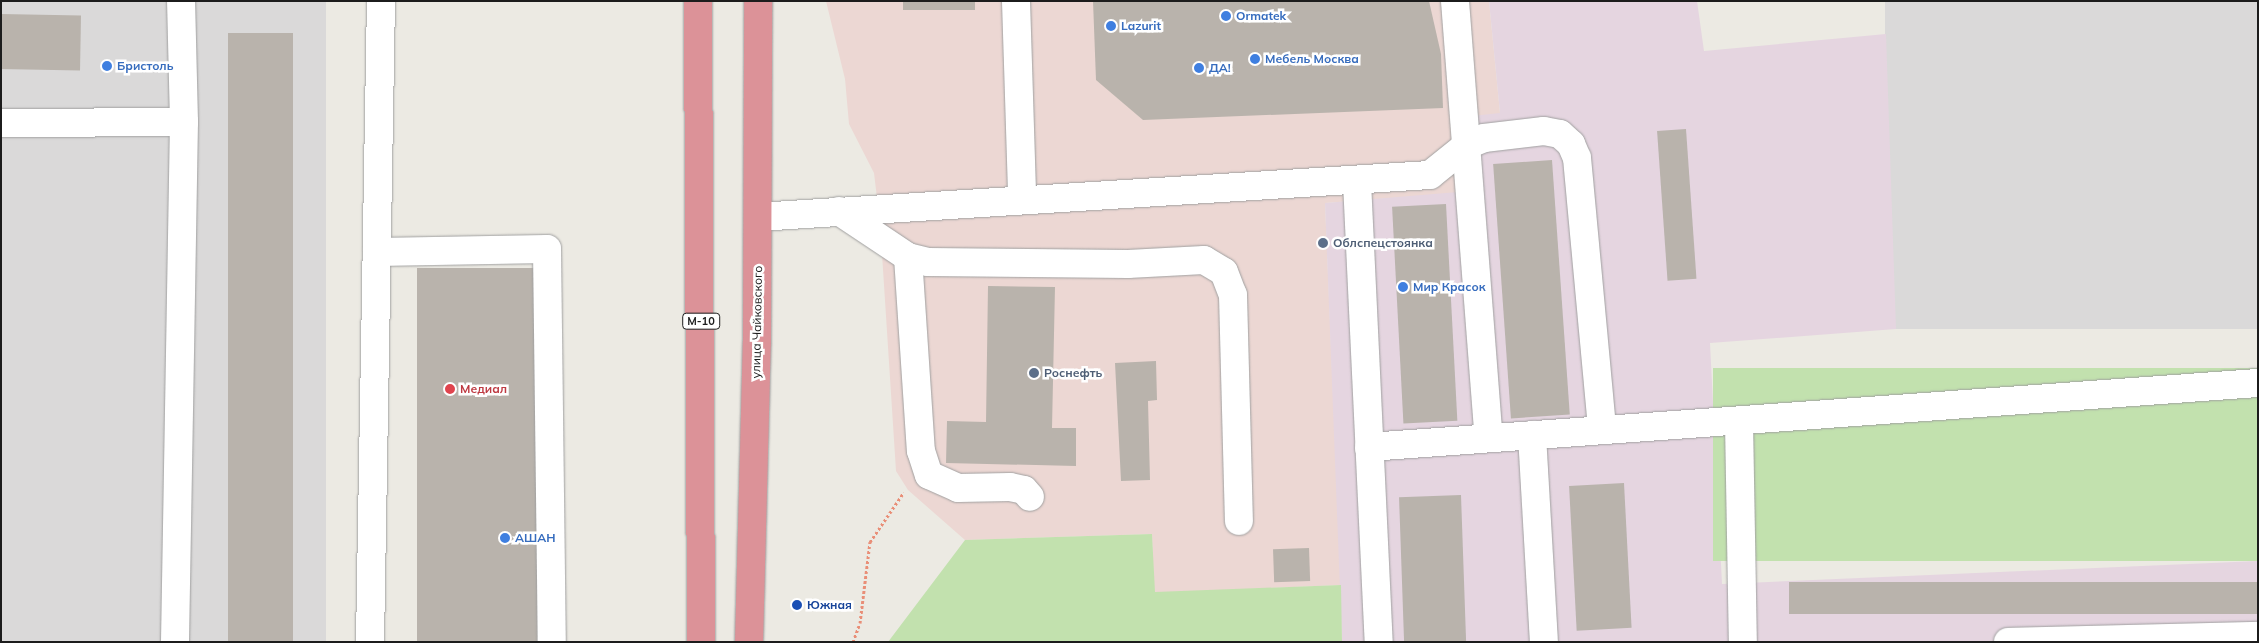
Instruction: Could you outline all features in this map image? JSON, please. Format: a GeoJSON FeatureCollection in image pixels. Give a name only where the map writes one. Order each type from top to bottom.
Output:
{"type":"FeatureCollection","features":[{"type":"Feature","properties":{"kind":"highway","name":"М-10"},"geometry":{"type":"LineString","coordinates":[[698,1],[701,642]]}},
{"type":"Feature","properties":{"kind":"highway","name":"улица Чайковского"},"geometry":{"type":"LineString","coordinates":[[748,642],[758,217],[758,1]]}},
{"type":"Feature","properties":{"kind":"lane"},"geometry":{"type":"LineString","coordinates":[[175,642],[184,122],[181,1]]}},
{"type":"Feature","properties":{"kind":"lane"},"geometry":{"type":"LineString","coordinates":[[370,642],[381,1]]}},
{"type":"Feature","properties":{"kind":"lane"},"geometry":{"type":"LineString","coordinates":[[1016,1],[1022,192]]}},
{"type":"Feature","properties":{"kind":"lane"},"geometry":{"type":"LineString","coordinates":[[1455,1],[1489,438]]}},
{"type":"Feature","properties":{"kind":"lane"},"geometry":{"type":"LineString","coordinates":[[1,123],[184,122]]}},
{"type":"Feature","properties":{"kind":"lane"},"geometry":{"type":"LineString","coordinates":[[758,217],[839,210],[1357,182],[1430,175],[1467,145],[1484,138],[1544,131],[1560,134],[1571,144],[1577,158],[1602,429]]}},
{"type":"Feature","properties":{"kind":"lane"},"geometry":{"type":"LineString","coordinates":[[1357,182],[1379,642]]}},
{"type":"Feature","properties":{"kind":"lane"},"geometry":{"type":"LineString","coordinates":[[839,210],[908,256],[928,262],[1128,264],[1204,260],[1224,272],[1233,295],[1239,521]]}},
{"type":"Feature","properties":{"kind":"lane"},"geometry":{"type":"LineString","coordinates":[[377,252],[547,250],[552,642]]}},
{"type":"Feature","properties":{"kind":"lane"},"geometry":{"type":"LineString","coordinates":[[908,256],[922,455],[929,475],[958,488],[1010,487],[1024,490],[1030,497]]}},
{"type":"Feature","properties":{"kind":"lane"},"geometry":{"type":"LineString","coordinates":[[1369,447],[1602,429],[1739,422],[2258,383]]}},
{"type":"Feature","properties":{"kind":"lane"},"geometry":{"type":"LineString","coordinates":[[1739,422],[1743,642]]}},
{"type":"Feature","properties":{"kind":"lane"},"geometry":{"type":"LineString","coordinates":[[1532,434],[1544,642]]}},
{"type":"Feature","properties":{"kind":"lane"},"geometry":{"type":"LineString","coordinates":[[2008,642],[2258,636]]}},
{"type":"Feature","properties":{"kind":"path"},"geometry":{"type":"LineString","coordinates":[[853,642],[860,623],[870,542],[904,493],[922,455]]}},
{"type":"Feature","properties":{"kind":"shaded area"},"geometry":{"type":"Polygon","coordinates":[[[1,1],[326,1],[326,642],[1,642],[1,1]]]}},
{"type":"Feature","properties":{"kind":"shaded area"},"geometry":{"type":"Polygon","coordinates":[[[826,1],[1489,1],[1500,113],[1458,193],[1325,203],[1341,585],[1154,593],[1152,534],[965,540],[908,490],[896,471],[880,223],[874,173],[849,124],[845,79],[826,1]]]}},
{"type":"Feature","properties":{"kind":"shaded area"},"geometry":{"type":"Polygon","coordinates":[[[1489,1],[1697,1],[1704,51],[1886,34],[1896,329],[1710,343],[1722,584],[2258,561],[2258,642],[1342,642],[1325,203],[1458,192],[1453,118],[1500,113],[1489,1]]]}},
{"type":"Feature","properties":{"kind":"shaded area"},"geometry":{"type":"Polygon","coordinates":[[[1885,1],[2258,1],[2258,329],[1885,329],[1885,1]]]}},
{"type":"Feature","properties":{"kind":"green space"},"geometry":{"type":"Polygon","coordinates":[[[1713,368],[2258,368],[2258,561],[1713,561],[1713,368]]]}},
{"type":"Feature","properties":{"kind":"green space"},"geometry":{"type":"Polygon","coordinates":[[[1152,534],[1155,592],[1341,585],[1342,642],[888,642],[965,540],[1152,534]]]}},
{"type":"Feature","properties":{"kind":"building"},"geometry":{"type":"Polygon","coordinates":[[[903,1],[975,1],[975,10],[903,10],[903,1]]]}},
{"type":"Feature","properties":{"kind":"building"},"geometry":{"type":"Polygon","coordinates":[[[1093,1],[1429,1],[1441,54],[1443,108],[1143,120],[1096,80],[1093,1]]]}},
{"type":"Feature","properties":{"kind":"building"},"geometry":{"type":"Polygon","coordinates":[[[1,14],[81,15],[80,70],[1,69],[1,14]]]}},
{"type":"Feature","properties":{"kind":"building"},"geometry":{"type":"Polygon","coordinates":[[[228,33],[293,33],[293,642],[228,642],[228,33]]]}},
{"type":"Feature","properties":{"kind":"building"},"geometry":{"type":"Polygon","coordinates":[[[1686,129],[1696,279],[1668,281],[1657,131],[1686,129]]]}},
{"type":"Feature","properties":{"kind":"building"},"geometry":{"type":"Polygon","coordinates":[[[1552,160],[1570,414],[1511,418],[1493,164],[1552,160]]]}},
{"type":"Feature","properties":{"kind":"building"},"geometry":{"type":"Polygon","coordinates":[[[1446,204],[1457,421],[1403,424],[1392,207],[1446,204]]]}},
{"type":"Feature","properties":{"kind":"building"},"geometry":{"type":"Polygon","coordinates":[[[417,268],[537,268],[537,642],[417,642],[417,268]]]}},
{"type":"Feature","properties":{"kind":"building"},"geometry":{"type":"Polygon","coordinates":[[[988,286],[1055,287],[1052,428],[1076,428],[1076,466],[946,463],[947,421],[986,422],[988,286]]]}},
{"type":"Feature","properties":{"kind":"building"},"geometry":{"type":"Polygon","coordinates":[[[1156,361],[1157,400],[1148,401],[1150,480],[1121,481],[1115,363],[1156,361]]]}},
{"type":"Feature","properties":{"kind":"building"},"geometry":{"type":"Polygon","coordinates":[[[1624,483],[1632,628],[1577,631],[1569,486],[1624,483]]]}},
{"type":"Feature","properties":{"kind":"building"},"geometry":{"type":"Polygon","coordinates":[[[1461,495],[1466,642],[1404,642],[1399,497],[1461,495]]]}},
{"type":"Feature","properties":{"kind":"building"},"geometry":{"type":"Polygon","coordinates":[[[1309,548],[1310,581],[1274,582],[1273,549],[1309,548]]]}},
{"type":"Feature","properties":{"kind":"building"},"geometry":{"type":"Polygon","coordinates":[[[1789,582],[2258,582],[2258,614],[1789,614],[1789,582]]]}},
{"type":"Feature","properties":{"kind":"place","name":"Ormatek"},"geometry":{"type":"Point","coordinates":[1226,16]}},
{"type":"Feature","properties":{"kind":"place","name":"Lazurit"},"geometry":{"type":"Point","coordinates":[1111,26]}},
{"type":"Feature","properties":{"kind":"place","name":"Мебель Москва"},"geometry":{"type":"Point","coordinates":[1255,59]}},
{"type":"Feature","properties":{"kind":"place","name":"Бристоль"},"geometry":{"type":"Point","coordinates":[107,66]}},
{"type":"Feature","properties":{"kind":"place","name":"ДА!"},"geometry":{"type":"Point","coordinates":[1199,68]}},
{"type":"Feature","properties":{"kind":"place","name":"Облспецстоянка"},"geometry":{"type":"Point","coordinates":[1323,243]}},
{"type":"Feature","properties":{"kind":"place","name":"Мир Красок"},"geometry":{"type":"Point","coordinates":[1403,287]}},
{"type":"Feature","properties":{"kind":"place","name":"Роснефть"},"geometry":{"type":"Point","coordinates":[1034,373]}},
{"type":"Feature","properties":{"kind":"place","name":"Медиал"},"geometry":{"type":"Point","coordinates":[450,389]}},
{"type":"Feature","properties":{"kind":"place","name":"AШАН"},"geometry":{"type":"Point","coordinates":[505,538]}},
{"type":"Feature","properties":{"kind":"place","name":"Южная"},"geometry":{"type":"Point","coordinates":[797,605]}}]}
